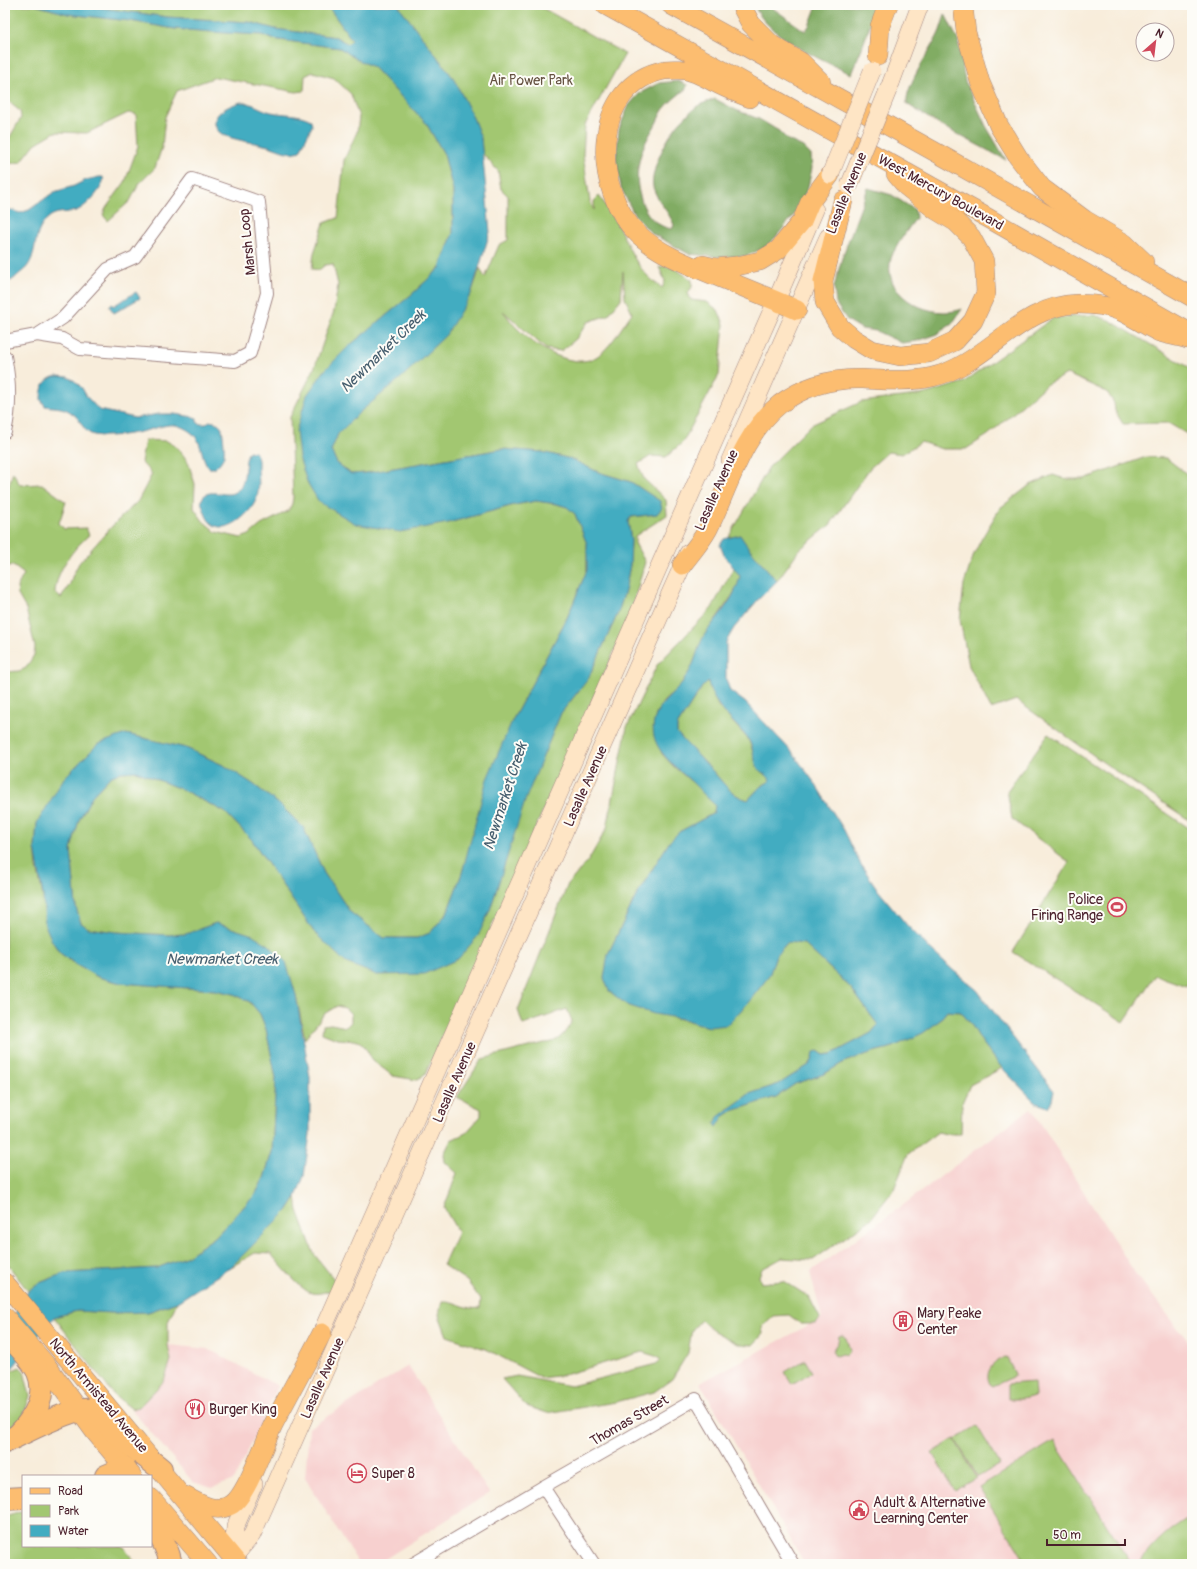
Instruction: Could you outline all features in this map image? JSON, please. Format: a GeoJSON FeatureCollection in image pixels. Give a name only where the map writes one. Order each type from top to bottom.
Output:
{"type":"FeatureCollection","features":[{"type":"Feature","properties":{"kind":"highway"},"geometry":{"type":"LineString","coordinates":[[5,1331],[32,1356],[40,1381],[40,1401],[37,1410],[30,1422],[11,1439]]}},
{"type":"Feature","properties":{"kind":"highway"},"geometry":{"type":"LineString","coordinates":[[11,1439],[78,1410],[86,1409],[98,1414],[114,1430],[161,1470]]}},
{"type":"Feature","properties":{"kind":"highway"},"geometry":{"type":"LineString","coordinates":[[5,1499],[22,1498]]}},
{"type":"Feature","properties":{"kind":"highway"},"geometry":{"type":"LineString","coordinates":[[152,1525],[165,1545],[171,1564]]}},
{"type":"Feature","properties":{"kind":"main road","name":"West Mercury Boulevard"},"geometry":{"type":"LineString","coordinates":[[605,5],[1192,334]]}},
{"type":"Feature","properties":{"kind":"main road"},"geometry":{"type":"LineString","coordinates":[[671,5],[1192,297]]}},
{"type":"Feature","properties":{"kind":"main road"},"geometry":{"type":"LineString","coordinates":[[741,5],[751,24],[762,35],[772,44],[801,62],[836,97]]}},
{"type":"Feature","properties":{"kind":"main road"},"geometry":{"type":"LineString","coordinates":[[875,63],[880,26],[888,5]]}},
{"type":"Feature","properties":{"kind":"main road","name":"Lasalle Avenue"},"geometry":{"type":"LineString","coordinates":[[233,1562],[235,1527],[322,1333],[776,301],[830,175],[897,5]]}},
{"type":"Feature","properties":{"kind":"main road","name":"Lasalle Avenue"},"geometry":{"type":"LineString","coordinates":[[233,1562],[252,1535],[682,565],[797,310],[891,83],[920,5]]}},
{"type":"Feature","properties":{"kind":"main road"},"geometry":{"type":"LineString","coordinates":[[963,5],[966,32],[980,82],[999,126],[1018,157],[1042,188],[1085,220],[1124,243],[1165,282]]}},
{"type":"Feature","properties":{"kind":"main road"},"geometry":{"type":"LineString","coordinates":[[797,310],[682,262],[659,251],[638,234],[623,216],[613,196],[607,174],[604,153],[606,132],[613,110],[629,88],[647,76],[666,70],[691,71],[721,86],[808,118]]}},
{"type":"Feature","properties":{"kind":"main road"},"geometry":{"type":"LineString","coordinates":[[846,194],[823,281],[825,302],[840,327],[854,339],[872,350],[900,356],[929,353],[955,341],[973,321],[986,293],[984,261],[971,236],[956,222],[936,210],[907,188],[884,161]]}},
{"type":"Feature","properties":{"kind":"main road"},"geometry":{"type":"LineString","coordinates":[[682,262],[716,268],[737,266],[760,261],[778,250],[791,236],[802,221],[810,202],[830,175]]}},
{"type":"Feature","properties":{"kind":"main road"},"geometry":{"type":"LineString","coordinates":[[682,565],[707,530],[748,441],[780,404],[816,384],[839,380],[908,380],[932,377],[952,371],[967,363],[1012,331],[1044,312],[1075,304],[1097,305],[1119,310],[1159,332],[1192,340]]}},
{"type":"Feature","properties":{"kind":"main road","name":"North Armistead Avenue"},"geometry":{"type":"LineString","coordinates":[[9,1287],[179,1492],[233,1562]]}},
{"type":"Feature","properties":{"kind":"main road","name":"North Armistead Avenue"},"geometry":{"type":"LineString","coordinates":[[5,1316],[32,1356],[78,1410],[121,1473]]}},
{"type":"Feature","properties":{"kind":"main road"},"geometry":{"type":"LineString","coordinates":[[179,1492],[205,1506],[214,1508],[227,1507],[237,1500],[248,1482],[272,1426],[322,1333]]}},
{"type":"Feature","properties":{"kind":"main road"},"geometry":{"type":"LineString","coordinates":[[152,1499],[208,1564]]}},
{"type":"Feature","properties":{"kind":"street","name":"Marsh Loop"},"geometry":{"type":"LineString","coordinates":[[5,341],[37,335],[62,339],[80,349],[235,361],[250,353],[267,294],[259,202],[192,179],[135,257],[108,269],[63,318],[37,335]]}},
{"type":"Feature","properties":{"kind":"street"},"geometry":{"type":"LineString","coordinates":[[5,356],[9,382],[9,405],[5,432]]}},
{"type":"Feature","properties":{"kind":"street","name":"Thomas Street"},"geometry":{"type":"LineString","coordinates":[[413,1564],[696,1399],[793,1564]]}},
{"type":"Feature","properties":{"kind":"street"},"geometry":{"type":"LineString","coordinates":[[543,1487],[594,1564]]}},
{"type":"Feature","properties":{"kind":"shaded area"},"geometry":{"type":"Polygon","coordinates":[[[1031,1108],[1135,1273],[1192,1346],[1192,1564],[805,1564],[700,1383],[822,1318],[810,1272],[902,1206],[1031,1108]]]}},
{"type":"Feature","properties":{"kind":"shaded area"},"geometry":{"type":"Polygon","coordinates":[[[168,1345],[208,1349],[278,1386],[234,1480],[212,1488],[193,1482],[131,1409],[139,1407],[171,1360],[168,1345]]]}},
{"type":"Feature","properties":{"kind":"shaded area"},"geometry":{"type":"Polygon","coordinates":[[[408,1366],[489,1493],[377,1564],[359,1564],[305,1478],[309,1428],[408,1366]]]}},
{"type":"Feature","properties":{"kind":"green space"},"geometry":{"type":"Polygon","coordinates":[[[35,5],[68,14],[130,21],[175,29],[262,35],[272,39],[340,48],[358,60],[373,67],[426,123],[444,154],[453,190],[453,233],[440,268],[411,295],[349,346],[325,370],[299,457],[448,523],[514,505],[536,501],[567,507],[575,514],[587,544],[587,570],[567,618],[512,721],[462,873],[447,913],[430,933],[417,938],[384,938],[350,912],[324,873],[303,827],[279,804],[253,784],[225,766],[186,748],[126,734],[37,823],[35,848],[37,867],[52,941],[60,953],[78,966],[98,977],[121,983],[215,990],[234,994],[250,1002],[260,1014],[266,1029],[276,1078],[272,1152],[264,1178],[255,1195],[215,1237],[188,1256],[157,1268],[65,1273],[37,1284],[28,1291],[5,1261],[5,672],[19,671],[26,668],[34,655],[35,647],[26,609],[18,595],[17,587],[24,574],[12,565],[5,568],[5,497],[13,472],[20,485],[42,484],[66,502],[59,523],[64,529],[86,528],[89,535],[71,554],[58,577],[55,593],[61,598],[70,584],[79,563],[115,523],[138,501],[152,474],[141,462],[145,440],[167,441],[179,449],[188,462],[195,484],[194,508],[203,521],[216,532],[241,538],[249,535],[261,525],[288,511],[292,504],[293,497],[290,417],[314,369],[334,311],[338,285],[333,264],[325,265],[319,270],[312,269],[314,253],[324,223],[338,218],[344,160],[357,132],[359,117],[351,94],[334,78],[313,72],[305,76],[304,91],[296,92],[216,77],[177,91],[165,117],[162,147],[155,168],[139,184],[130,201],[108,221],[103,215],[106,208],[125,182],[138,146],[136,114],[128,113],[87,133],[55,132],[35,144],[21,162],[5,163],[5,145],[21,118],[20,111],[9,102],[5,90],[9,72],[5,71],[5,7],[35,5]]]}},
{"type":"Feature","properties":{"kind":"green space"},"geometry":{"type":"Polygon","coordinates":[[[81,5],[327,5],[352,40],[348,44],[336,37],[275,29],[249,22],[167,17],[81,5]]]}},
{"type":"Feature","properties":{"kind":"green space","name":"Air Power Park"},"geometry":{"type":"Polygon","coordinates":[[[398,5],[537,5],[625,54],[585,125],[583,154],[590,202],[594,210],[594,201],[599,196],[616,222],[639,266],[653,281],[662,288],[665,281],[659,267],[664,266],[680,272],[692,280],[692,287],[688,293],[691,300],[707,302],[718,310],[724,324],[719,375],[683,442],[666,457],[651,456],[638,464],[644,479],[666,500],[667,515],[635,536],[635,543],[645,562],[629,618],[426,1073],[417,1080],[393,1076],[373,1061],[365,1047],[360,1042],[337,1039],[322,1033],[323,1025],[331,1024],[346,1027],[351,1022],[351,1014],[345,1008],[337,1006],[324,1014],[305,1039],[296,995],[216,923],[186,934],[169,935],[116,932],[88,928],[81,923],[76,908],[71,849],[79,820],[92,796],[110,777],[121,772],[136,771],[183,790],[225,812],[252,840],[314,932],[377,975],[490,910],[525,798],[545,750],[561,713],[588,679],[618,613],[625,591],[630,565],[631,541],[628,521],[631,517],[657,514],[643,490],[631,482],[598,472],[571,459],[542,452],[502,449],[366,473],[351,474],[337,463],[331,451],[338,434],[471,294],[480,268],[485,278],[499,245],[508,240],[508,196],[501,189],[498,171],[482,153],[481,138],[454,79],[398,5]],[[623,271],[621,299],[608,315],[588,322],[576,339],[561,351],[546,349],[503,311],[517,328],[543,349],[573,361],[583,361],[592,359],[604,351],[632,313],[625,298],[623,271]]]}},
{"type":"Feature","properties":{"kind":"green space"},"geometry":{"type":"Polygon","coordinates":[[[754,5],[771,5],[774,9],[805,31],[809,26],[817,5],[877,5],[851,74],[796,46],[783,37],[761,17],[754,5]]]}},
{"type":"Feature","properties":{"kind":"green space"},"geometry":{"type":"Polygon","coordinates":[[[945,14],[958,40],[965,81],[986,126],[1006,160],[938,124],[907,104],[907,97],[913,79],[938,35],[945,14]]]}},
{"type":"Feature","properties":{"kind":"green space"},"geometry":{"type":"Polygon","coordinates":[[[679,81],[687,85],[686,89],[671,101],[663,110],[648,138],[640,156],[638,166],[638,185],[643,205],[648,214],[658,224],[672,229],[674,225],[657,197],[653,187],[654,173],[659,157],[666,142],[676,127],[699,105],[715,99],[736,110],[759,119],[779,131],[788,140],[803,147],[811,155],[812,168],[808,187],[795,214],[775,238],[764,248],[746,256],[719,257],[689,254],[651,233],[634,214],[621,188],[616,158],[619,129],[629,105],[640,93],[659,83],[679,81]]]}},
{"type":"Feature","properties":{"kind":"green space"},"geometry":{"type":"Polygon","coordinates":[[[868,188],[892,195],[915,210],[916,218],[891,258],[890,276],[895,287],[913,304],[925,309],[938,312],[950,312],[962,309],[952,324],[935,335],[917,341],[902,343],[876,331],[862,329],[847,320],[836,304],[834,287],[842,258],[868,188]]]}},
{"type":"Feature","properties":{"kind":"green space"},"geometry":{"type":"Polygon","coordinates":[[[1094,315],[1109,320],[1192,369],[1192,437],[1168,423],[1123,424],[1115,411],[1114,403],[1107,392],[1067,374],[1047,384],[988,435],[966,449],[942,449],[921,442],[902,454],[888,452],[870,468],[830,525],[799,550],[777,581],[740,536],[729,537],[769,467],[811,425],[861,402],[925,394],[964,382],[1053,318],[1094,315]]]}},
{"type":"Feature","properties":{"kind":"green space"},"geometry":{"type":"Polygon","coordinates":[[[1146,457],[1166,458],[1192,478],[1192,822],[1114,770],[1016,700],[991,709],[969,666],[960,620],[964,584],[974,554],[1000,508],[1030,485],[1053,475],[1065,479],[1084,479],[1146,457]]]}},
{"type":"Feature","properties":{"kind":"green space"},"geometry":{"type":"Polygon","coordinates":[[[734,567],[740,576],[738,585],[706,633],[690,671],[679,687],[663,702],[656,714],[653,728],[662,754],[715,805],[714,813],[679,832],[670,841],[637,894],[608,954],[627,1005],[709,1027],[769,976],[776,955],[788,942],[804,944],[851,988],[878,1025],[871,1033],[832,1054],[824,1055],[818,1051],[809,1065],[779,1084],[749,1094],[737,1104],[727,1109],[723,1117],[732,1111],[776,1097],[795,1084],[824,1074],[844,1062],[893,1047],[938,1022],[947,1011],[961,1012],[1002,1068],[970,1085],[962,1103],[961,1134],[946,1134],[938,1132],[908,1154],[894,1189],[870,1220],[813,1260],[782,1258],[762,1269],[759,1276],[761,1283],[784,1281],[809,1297],[820,1318],[815,1324],[801,1324],[789,1315],[773,1316],[762,1326],[763,1334],[753,1345],[738,1344],[712,1330],[701,1320],[692,1330],[688,1353],[672,1379],[654,1392],[616,1402],[547,1413],[526,1406],[502,1379],[517,1376],[571,1386],[656,1364],[661,1360],[655,1356],[642,1352],[564,1375],[541,1378],[488,1350],[447,1336],[439,1315],[442,1301],[452,1302],[475,1309],[480,1308],[481,1300],[467,1281],[443,1265],[458,1232],[444,1208],[457,1173],[445,1162],[444,1154],[451,1140],[466,1133],[481,1116],[481,1109],[457,1097],[482,1059],[554,1041],[564,1033],[572,1021],[567,1009],[523,1025],[518,1010],[568,884],[588,861],[607,828],[627,727],[657,665],[712,608],[734,567]]]}},
{"type":"Feature","properties":{"kind":"green space"},"geometry":{"type":"Polygon","coordinates":[[[708,681],[718,706],[748,739],[758,768],[769,777],[770,781],[760,787],[748,800],[731,791],[677,733],[677,726],[702,687],[708,681]]]}},
{"type":"Feature","properties":{"kind":"green space","name":"Police Firing Range"},"geometry":{"type":"Polygon","coordinates":[[[1048,734],[1192,830],[1192,977],[1186,986],[1155,975],[1124,1022],[1013,952],[1069,862],[1012,819],[1007,791],[1048,734]]]}},
{"type":"Feature","properties":{"kind":"green space"},"geometry":{"type":"Polygon","coordinates":[[[296,1197],[298,1210],[314,1254],[337,1283],[334,1290],[317,1294],[302,1288],[271,1254],[255,1253],[231,1267],[287,1211],[296,1197]]]}},
{"type":"Feature","properties":{"kind":"green space"},"geometry":{"type":"Polygon","coordinates":[[[177,1302],[168,1322],[168,1345],[171,1360],[164,1381],[139,1407],[132,1409],[113,1394],[54,1317],[77,1311],[112,1313],[148,1312],[177,1302]]]}},
{"type":"Feature","properties":{"kind":"green space"},"geometry":{"type":"Polygon","coordinates":[[[842,1335],[846,1338],[850,1350],[846,1355],[843,1354],[835,1356],[832,1351],[838,1342],[839,1336],[842,1335]]]}},
{"type":"Feature","properties":{"kind":"green space"},"geometry":{"type":"Polygon","coordinates":[[[1007,1358],[1015,1374],[1013,1377],[993,1386],[990,1384],[988,1379],[991,1367],[998,1361],[1007,1358]]]}},
{"type":"Feature","properties":{"kind":"green space"},"geometry":{"type":"Polygon","coordinates":[[[805,1360],[812,1372],[792,1384],[785,1372],[805,1360]]]}},
{"type":"Feature","properties":{"kind":"green space"},"geometry":{"type":"Polygon","coordinates":[[[20,1367],[24,1371],[30,1396],[23,1417],[5,1431],[5,1391],[9,1388],[8,1372],[20,1367]]]}},
{"type":"Feature","properties":{"kind":"green space"},"geometry":{"type":"Polygon","coordinates":[[[1034,1382],[1035,1396],[1022,1399],[1008,1399],[1008,1384],[1034,1382]]]}},
{"type":"Feature","properties":{"kind":"green space"},"geometry":{"type":"Polygon","coordinates":[[[977,1426],[1000,1464],[978,1477],[955,1439],[977,1426]]]}},
{"type":"Feature","properties":{"kind":"green space"},"geometry":{"type":"Polygon","coordinates":[[[954,1439],[977,1478],[955,1491],[932,1453],[954,1439]]]}},
{"type":"Feature","properties":{"kind":"green space"},"geometry":{"type":"Polygon","coordinates":[[[1054,1441],[1132,1564],[1027,1564],[979,1487],[1054,1441]]]}},
{"type":"Feature","properties":{"kind":"green space"},"geometry":{"type":"Polygon","coordinates":[[[22,1513],[22,1547],[124,1547],[136,1564],[5,1564],[5,1517],[22,1513]]]}},
{"type":"Feature","properties":{"kind":"green space"},"geometry":{"type":"Polygon","coordinates":[[[1192,1516],[1192,1564],[1139,1564],[1150,1549],[1162,1537],[1192,1516]]]}},
{"type":"Feature","properties":{"kind":"water","name":"Newmarket Creek"},"geometry":{"type":"Polygon","coordinates":[[[35,5],[81,5],[167,17],[249,22],[275,29],[336,37],[348,44],[352,40],[327,5],[398,5],[454,79],[472,115],[481,138],[490,232],[471,294],[446,335],[401,378],[360,412],[338,434],[331,451],[337,463],[351,474],[366,473],[502,449],[542,452],[571,459],[598,472],[631,482],[660,501],[662,508],[657,514],[631,517],[628,521],[631,541],[630,565],[625,591],[618,613],[588,679],[561,713],[526,798],[490,910],[478,936],[458,959],[424,974],[377,975],[346,963],[314,932],[252,840],[225,812],[183,790],[136,771],[121,772],[110,777],[92,796],[79,820],[71,849],[76,908],[81,923],[88,928],[116,932],[169,935],[186,934],[216,923],[253,935],[269,945],[286,962],[296,995],[310,1077],[310,1134],[304,1176],[296,1197],[287,1211],[231,1267],[177,1302],[148,1312],[112,1313],[77,1311],[54,1317],[9,1372],[11,1384],[5,1391],[5,1325],[14,1315],[28,1291],[37,1284],[65,1273],[157,1268],[188,1256],[215,1237],[255,1195],[264,1178],[272,1152],[276,1078],[266,1029],[260,1014],[250,1002],[234,994],[215,990],[121,983],[98,977],[78,966],[60,953],[52,941],[45,925],[43,896],[35,848],[37,823],[64,778],[98,744],[126,734],[186,748],[225,766],[253,784],[279,804],[303,827],[324,873],[350,912],[384,938],[417,938],[430,933],[447,913],[462,873],[487,779],[512,721],[567,618],[587,570],[587,544],[575,514],[567,507],[536,501],[514,505],[448,523],[400,532],[356,524],[319,502],[307,482],[299,457],[296,431],[307,395],[325,370],[349,346],[411,295],[440,268],[453,233],[453,190],[444,154],[426,123],[373,67],[358,60],[340,48],[272,39],[262,35],[175,29],[130,21],[68,14],[35,5]]]}},
{"type":"Feature","properties":{"kind":"water"},"geometry":{"type":"Polygon","coordinates":[[[241,102],[271,112],[296,115],[311,120],[312,126],[300,151],[286,152],[268,146],[231,138],[219,132],[215,124],[217,116],[228,107],[241,102]]]}},
{"type":"Feature","properties":{"kind":"water"},"geometry":{"type":"Polygon","coordinates":[[[103,177],[101,186],[94,197],[84,206],[76,211],[54,214],[47,219],[39,231],[33,256],[27,267],[12,280],[5,282],[5,208],[20,213],[29,210],[54,192],[74,186],[86,180],[103,177]]]}},
{"type":"Feature","properties":{"kind":"water"},"geometry":{"type":"Polygon","coordinates":[[[136,292],[140,298],[114,313],[109,306],[112,304],[113,306],[136,292]]]}},
{"type":"Feature","properties":{"kind":"water"},"geometry":{"type":"Polygon","coordinates":[[[58,376],[68,377],[75,381],[99,410],[135,418],[159,414],[174,414],[197,418],[197,422],[200,424],[206,424],[209,421],[217,423],[221,426],[222,432],[224,449],[223,459],[215,468],[209,468],[206,464],[199,443],[194,435],[185,428],[175,425],[121,435],[100,436],[90,433],[84,429],[78,419],[69,411],[45,406],[41,400],[42,391],[46,381],[58,376]]]}},
{"type":"Feature","properties":{"kind":"water"},"geometry":{"type":"Polygon","coordinates":[[[249,451],[255,452],[258,460],[259,486],[255,502],[251,509],[238,521],[223,527],[216,526],[210,522],[205,513],[202,499],[204,495],[212,493],[229,494],[238,490],[243,480],[249,451]]]}},
{"type":"Feature","properties":{"kind":"water"},"geometry":{"type":"Polygon","coordinates":[[[740,535],[748,547],[777,581],[757,601],[734,628],[726,642],[726,679],[730,691],[746,703],[792,752],[814,782],[844,830],[860,863],[878,890],[906,924],[934,953],[977,990],[1054,1091],[1052,1100],[1048,1107],[1036,1103],[1002,1068],[961,1012],[947,1011],[938,1022],[923,1033],[893,1047],[844,1062],[824,1074],[795,1084],[776,1097],[732,1111],[723,1117],[717,1127],[715,1124],[718,1117],[749,1094],[779,1084],[809,1065],[813,1059],[814,1052],[818,1051],[824,1055],[832,1054],[871,1033],[878,1025],[851,988],[804,944],[788,942],[776,955],[769,976],[748,1003],[727,1025],[709,1027],[683,1019],[654,1014],[627,1005],[609,991],[604,978],[608,954],[637,894],[670,841],[679,832],[714,813],[715,805],[662,753],[657,744],[653,724],[661,706],[678,688],[689,672],[704,636],[727,605],[738,584],[740,576],[724,555],[720,545],[724,539],[740,535]],[[708,681],[702,687],[677,726],[677,733],[731,791],[748,800],[760,787],[770,781],[767,775],[761,772],[758,768],[748,739],[724,712],[710,690],[708,681]]]}},
{"type":"Feature","properties":{"kind":"place","name":"Police Firing Range"},"geometry":{"type":"Point","coordinates":[1117,907]}},
{"type":"Feature","properties":{"kind":"place","name":"Mary Peake Center"},"geometry":{"type":"Point","coordinates":[903,1321]}},
{"type":"Feature","properties":{"kind":"place","name":"Burger King"},"geometry":{"type":"Point","coordinates":[195,1409]}},
{"type":"Feature","properties":{"kind":"place","name":"Super 8"},"geometry":{"type":"Point","coordinates":[357,1473]}},
{"type":"Feature","properties":{"kind":"place","name":"Adult & Alternative Learning Center"},"geometry":{"type":"Point","coordinates":[859,1510]}}]}
